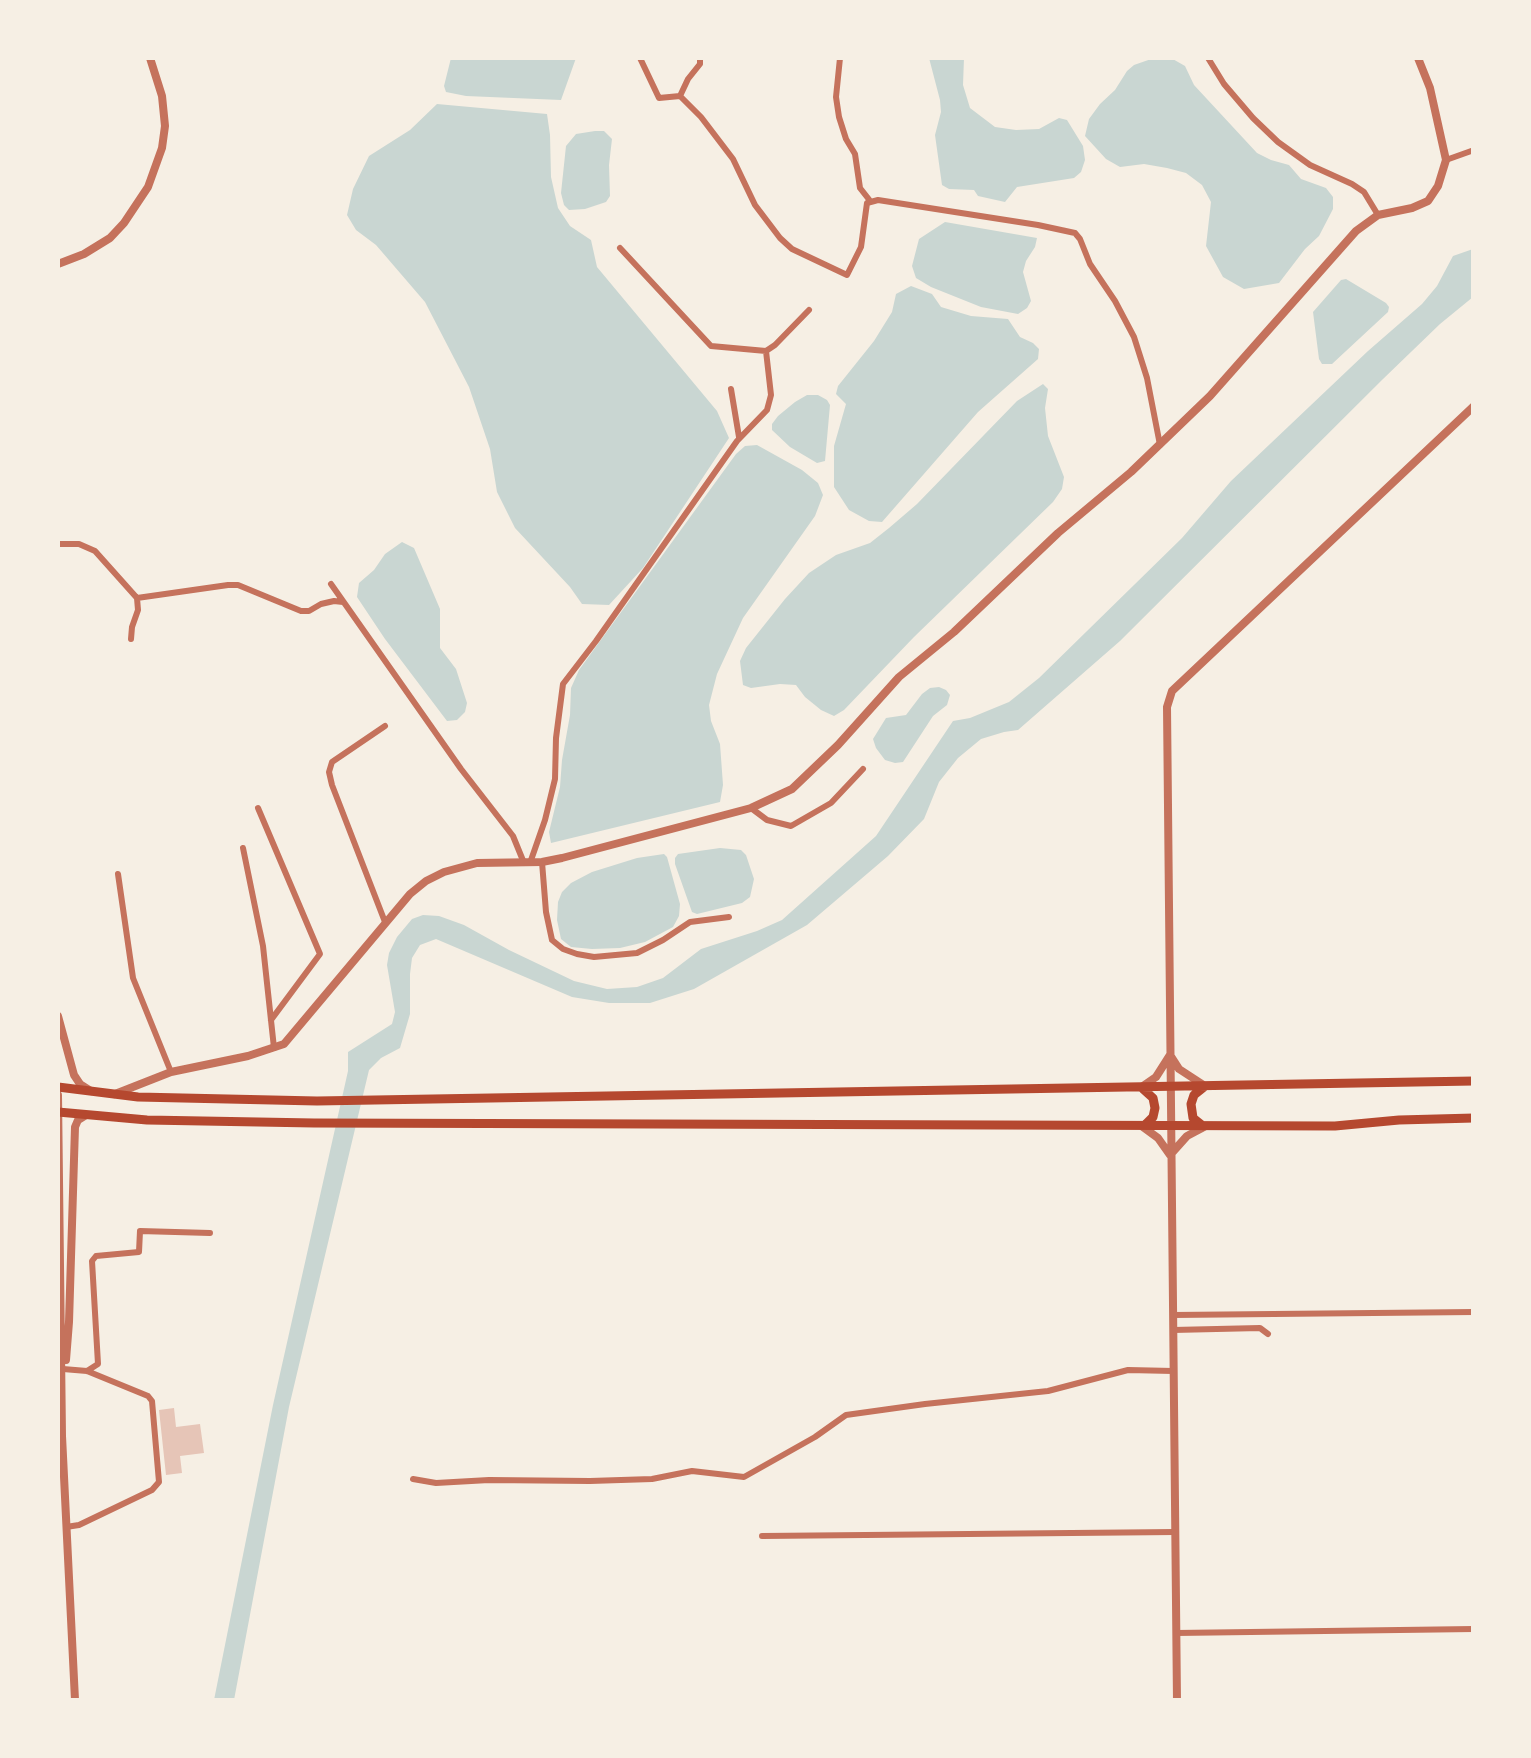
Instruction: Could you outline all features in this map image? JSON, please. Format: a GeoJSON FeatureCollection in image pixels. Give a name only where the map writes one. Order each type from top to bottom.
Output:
{"type":"FeatureCollection","features":[{"type":"Feature","properties":{"kind":"main road"},"geometry":{"type":"LineString","coordinates":[[58,1091],[138,1098],[317,1101],[1474,1080]]}},
{"type":"Feature","properties":{"kind":"main road"},"geometry":{"type":"LineString","coordinates":[[1204,1127],[1194,1118],[1191,1104],[1206,1086]]}},
{"type":"Feature","properties":{"kind":"main road"},"geometry":{"type":"LineString","coordinates":[[1140,1088],[1152,1098],[1155,1108],[1150,1121],[1143,1126]]}},
{"type":"Feature","properties":{"kind":"main road"},"geometry":{"type":"LineString","coordinates":[[58,1112],[146,1120],[314,1123],[1170,1127],[1335,1126],[1474,1118]]}},
{"type":"Feature","properties":{"kind":"street"},"geometry":{"type":"LineString","coordinates":[[58,264],[110,238],[148,186],[166,126],[150,58]]}},
{"type":"Feature","properties":{"kind":"street"},"geometry":{"type":"LineString","coordinates":[[640,58],[658,98],[680,96]]}},
{"type":"Feature","properties":{"kind":"street"},"geometry":{"type":"LineString","coordinates":[[680,96],[700,58]]}},
{"type":"Feature","properties":{"kind":"street"},"geometry":{"type":"LineString","coordinates":[[840,58],[838,117],[855,154],[860,188],[871,202]]}},
{"type":"Feature","properties":{"kind":"street"},"geometry":{"type":"LineString","coordinates":[[1208,58],[1224,84],[1278,142],[1310,165],[1364,192],[1378,215]]}},
{"type":"Feature","properties":{"kind":"street"},"geometry":{"type":"LineString","coordinates":[[114,1094],[172,1072],[284,1044],[410,894],[444,872],[477,863],[542,862],[751,808],[792,789],[838,746],[899,677],[954,632],[1210,396],[1356,232],[1378,215],[1428,201],[1438,186],[1446,160],[1430,88],[1418,58]]}},
{"type":"Feature","properties":{"kind":"street"},"geometry":{"type":"LineString","coordinates":[[680,96],[733,159],[744,187],[780,238],[792,249],[846,276],[861,248],[866,203],[878,200],[1075,233],[1134,337],[1147,378],[1160,445]]}},
{"type":"Feature","properties":{"kind":"street"},"geometry":{"type":"LineString","coordinates":[[1446,160],[1474,150]]}},
{"type":"Feature","properties":{"kind":"street"},"geometry":{"type":"LineString","coordinates":[[620,248],[711,346],[766,351],[809,310]]}},
{"type":"Feature","properties":{"kind":"street"},"geometry":{"type":"LineString","coordinates":[[527,863],[545,820],[555,779],[563,684],[740,439],[767,410],[771,395],[766,351]]}},
{"type":"Feature","properties":{"kind":"street"},"geometry":{"type":"LineString","coordinates":[[731,390],[740,439]]}},
{"type":"Feature","properties":{"kind":"street"},"geometry":{"type":"LineString","coordinates":[[1176,1700],[1167,707],[1172,691],[1474,406]]}},
{"type":"Feature","properties":{"kind":"street"},"geometry":{"type":"LineString","coordinates":[[58,544],[80,544],[96,551],[136,598],[138,610],[131,639]]}},
{"type":"Feature","properties":{"kind":"street"},"geometry":{"type":"LineString","coordinates":[[136,598],[228,584],[301,611],[334,601],[344,602]]}},
{"type":"Feature","properties":{"kind":"street"},"geometry":{"type":"LineString","coordinates":[[331,584],[513,836],[527,863]]}},
{"type":"Feature","properties":{"kind":"street"},"geometry":{"type":"LineString","coordinates":[[384,726],[332,762],[329,772],[386,922]]}},
{"type":"Feature","properties":{"kind":"street"},"geometry":{"type":"LineString","coordinates":[[751,808],[768,820],[790,826],[831,803],[864,769]]}},
{"type":"Feature","properties":{"kind":"street"},"geometry":{"type":"LineString","coordinates":[[258,808],[320,954],[272,1020]]}},
{"type":"Feature","properties":{"kind":"street"},"geometry":{"type":"LineString","coordinates":[[243,848],[264,946],[274,1048]]}},
{"type":"Feature","properties":{"kind":"street"},"geometry":{"type":"LineString","coordinates":[[542,862],[552,940],[577,954],[594,957],[637,953],[690,922],[729,917]]}},
{"type":"Feature","properties":{"kind":"street"},"geometry":{"type":"LineString","coordinates":[[118,874],[134,978],[172,1072]]}},
{"type":"Feature","properties":{"kind":"street"},"geometry":{"type":"LineString","coordinates":[[58,1016],[74,1075],[85,1088],[96,1092]]}},
{"type":"Feature","properties":{"kind":"street"},"geometry":{"type":"LineString","coordinates":[[1170,1056],[1185,1074],[1206,1086]]}},
{"type":"Feature","properties":{"kind":"street"},"geometry":{"type":"LineString","coordinates":[[1140,1088],[1156,1077],[1170,1056]]}},
{"type":"Feature","properties":{"kind":"street"},"geometry":{"type":"LineString","coordinates":[[58,1091],[60,1365],[74,1700]]}},
{"type":"Feature","properties":{"kind":"street"},"geometry":{"type":"LineString","coordinates":[[60,1365],[66,1358],[69,1322],[74,1128],[82,1117],[94,1115]]}},
{"type":"Feature","properties":{"kind":"street"},"geometry":{"type":"LineString","coordinates":[[1143,1126],[1170,1155]]}},
{"type":"Feature","properties":{"kind":"street"},"geometry":{"type":"LineString","coordinates":[[1170,1155],[1186,1136],[1204,1127]]}},
{"type":"Feature","properties":{"kind":"street"},"geometry":{"type":"LineString","coordinates":[[87,1371],[98,1364],[92,1260],[96,1256],[138,1252],[140,1231],[210,1233]]}},
{"type":"Feature","properties":{"kind":"street"},"geometry":{"type":"LineString","coordinates":[[1173,1315],[1474,1312]]}},
{"type":"Feature","properties":{"kind":"street"},"geometry":{"type":"LineString","coordinates":[[1173,1330],[1260,1328],[1268,1334]]}},
{"type":"Feature","properties":{"kind":"street"},"geometry":{"type":"LineString","coordinates":[[60,1365],[87,1371],[148,1396],[152,1402],[159,1482],[152,1490],[79,1525],[65,1527]]}},
{"type":"Feature","properties":{"kind":"street"},"geometry":{"type":"LineString","coordinates":[[412,1479],[436,1483],[590,1482],[692,1472],[744,1478],[846,1415],[1048,1391],[1128,1370],[1173,1371]]}},
{"type":"Feature","properties":{"kind":"street"},"geometry":{"type":"LineString","coordinates":[[762,1536],[1175,1532]]}},
{"type":"Feature","properties":{"kind":"street"},"geometry":{"type":"LineString","coordinates":[[1176,1633],[1474,1629]]}},
{"type":"Feature","properties":{"kind":"shaded area"},"geometry":{"type":"Polygon","coordinates":[[[451,58],[576,58],[561,100],[446,92],[451,58]]]}},
{"type":"Feature","properties":{"kind":"shaded area"},"geometry":{"type":"Polygon","coordinates":[[[929,58],[964,58],[963,85],[970,108],[995,127],[1039,129],[1059,118],[1067,120],[1083,146],[1085,160],[1081,172],[1074,178],[1017,187],[1005,202],[978,196],[974,190],[942,185],[935,135],[940,100],[929,58]]]}},
{"type":"Feature","properties":{"kind":"shaded area"},"geometry":{"type":"Polygon","coordinates":[[[1154,58],[1171,58],[1185,66],[1194,85],[1257,153],[1289,165],[1301,179],[1326,188],[1333,197],[1333,209],[1319,236],[1279,283],[1244,289],[1223,277],[1206,246],[1211,202],[1202,185],[1186,173],[1167,168],[1144,164],[1120,167],[1106,159],[1085,136],[1089,119],[1127,71],[1154,58]]]}},
{"type":"Feature","properties":{"kind":"shaded area"},"geometry":{"type":"Polygon","coordinates":[[[437,104],[547,114],[551,177],[558,208],[570,226],[591,240],[597,267],[717,411],[729,438],[643,568],[609,605],[582,604],[515,528],[497,492],[490,449],[469,387],[425,302],[376,245],[356,230],[347,215],[353,189],[369,156],[410,130],[437,104]]]}},
{"type":"Feature","properties":{"kind":"shaded area"},"geometry":{"type":"Polygon","coordinates":[[[604,131],[612,139],[610,196],[606,202],[569,210],[561,193],[566,146],[576,134],[604,131]]]}},
{"type":"Feature","properties":{"kind":"shaded area"},"geometry":{"type":"Polygon","coordinates":[[[945,222],[1037,238],[1023,272],[1031,301],[1027,308],[1018,314],[981,307],[916,278],[912,266],[919,239],[945,222]]]}},
{"type":"Feature","properties":{"kind":"shaded area"},"geometry":{"type":"Polygon","coordinates":[[[1473,249],[1473,297],[1383,379],[1120,641],[1018,730],[981,739],[958,758],[939,782],[924,819],[888,856],[807,925],[694,989],[650,1003],[609,1003],[572,997],[436,939],[420,945],[412,958],[410,1014],[400,1048],[369,1070],[289,1407],[234,1700],[214,1700],[273,1405],[348,1071],[348,1052],[392,1024],[395,1012],[387,965],[389,953],[412,919],[439,916],[574,981],[607,989],[637,987],[663,978],[701,949],[782,920],[876,836],[953,721],[1009,702],[1039,678],[1182,538],[1231,481],[1422,304],[1453,256],[1473,249]]]}},
{"type":"Feature","properties":{"kind":"shaded area"},"geometry":{"type":"Polygon","coordinates":[[[1346,279],[1386,303],[1388,312],[1332,364],[1322,364],[1313,312],[1346,279]]]}},
{"type":"Feature","properties":{"kind":"shaded area"},"geometry":{"type":"Polygon","coordinates":[[[911,286],[932,294],[941,307],[971,316],[1008,319],[1020,337],[1039,349],[1038,359],[978,412],[882,522],[869,521],[849,510],[834,487],[834,446],[846,404],[836,394],[892,312],[896,294],[911,286]]]}},
{"type":"Feature","properties":{"kind":"shaded area"},"geometry":{"type":"Polygon","coordinates":[[[1043,384],[1048,389],[1048,436],[1064,477],[1062,489],[1053,502],[834,716],[805,697],[796,685],[743,685],[740,661],[746,648],[809,573],[836,555],[870,543],[889,528],[1017,401],[1043,384]]]}},
{"type":"Feature","properties":{"kind":"shaded area"},"geometry":{"type":"Polygon","coordinates":[[[807,395],[818,395],[830,405],[825,461],[817,463],[790,447],[772,430],[778,416],[807,395]]]}},
{"type":"Feature","properties":{"kind":"shaded area"},"geometry":{"type":"Polygon","coordinates":[[[757,445],[802,470],[818,483],[823,495],[815,516],[743,618],[717,674],[709,705],[720,744],[720,802],[551,843],[549,832],[560,787],[571,688],[579,670],[736,454],[745,446],[757,445]]]}},
{"type":"Feature","properties":{"kind":"shaded area"},"geometry":{"type":"Polygon","coordinates":[[[402,542],[414,548],[440,609],[440,648],[456,669],[467,703],[457,720],[447,721],[357,597],[359,583],[385,554],[402,542]]]}},
{"type":"Feature","properties":{"kind":"shaded area"},"geometry":{"type":"Polygon","coordinates":[[[939,687],[950,695],[947,705],[933,716],[903,762],[885,760],[873,739],[886,718],[906,715],[922,694],[939,687]]]}},
{"type":"Feature","properties":{"kind":"shaded area"},"geometry":{"type":"Polygon","coordinates":[[[720,848],[741,850],[746,855],[754,879],[750,897],[742,903],[697,914],[692,912],[675,858],[678,854],[720,848]]]}},
{"type":"Feature","properties":{"kind":"shaded area"},"geometry":{"type":"Polygon","coordinates":[[[664,854],[680,904],[673,927],[645,942],[620,948],[571,947],[561,939],[558,902],[571,883],[592,872],[664,854]]]}},
{"type":"Feature","properties":{"kind":"building"},"geometry":{"type":"Polygon","coordinates":[[[174,1408],[176,1427],[200,1424],[204,1453],[180,1456],[182,1473],[166,1475],[159,1410],[174,1408]]]}}]}
